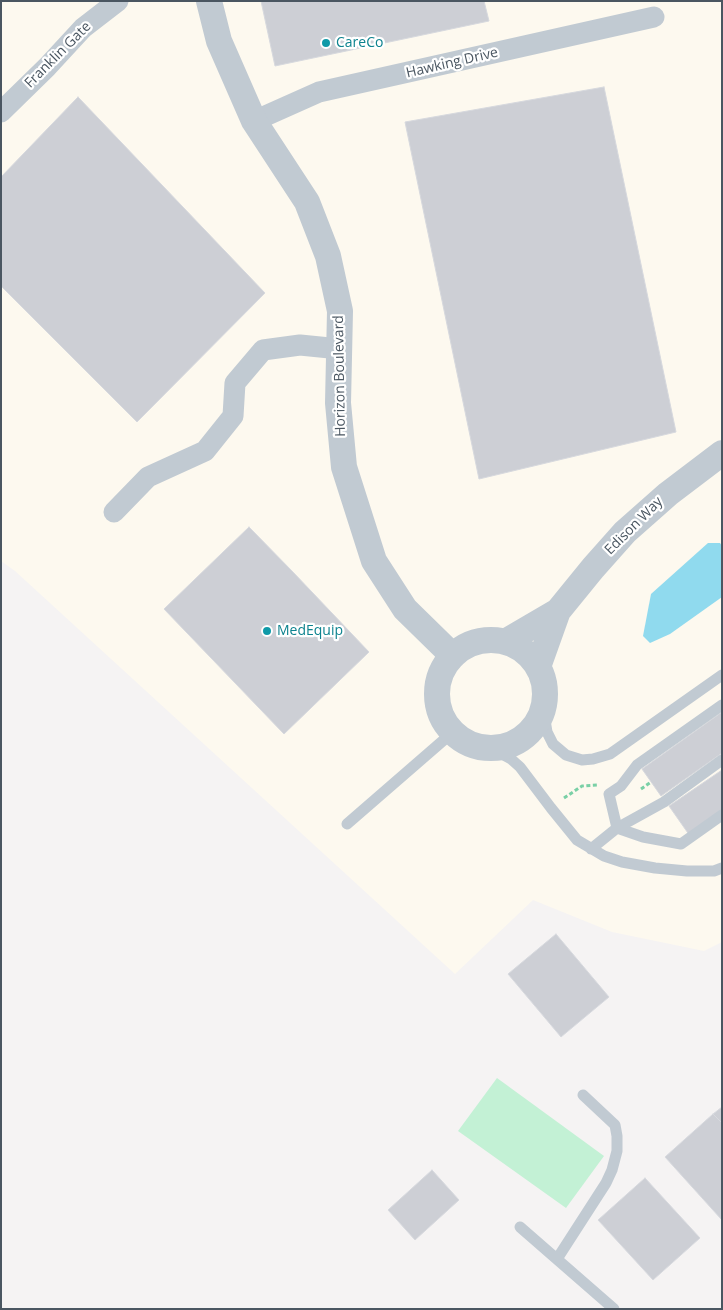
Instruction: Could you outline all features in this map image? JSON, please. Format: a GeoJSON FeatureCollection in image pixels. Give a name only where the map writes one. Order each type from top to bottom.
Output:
{"type":"FeatureCollection","features":[{"type":"Feature","properties":{"kind":"street","name":"Franklin Gate"},"geometry":{"type":"LineString","coordinates":[[1,112],[47,67],[82,28],[118,1]]}},
{"type":"Feature","properties":{"kind":"street","name":"Horizon Boulevard"},"geometry":{"type":"LineString","coordinates":[[209,1],[219,41],[254,121],[307,202],[328,256],[340,311],[338,403],[344,467],[374,561],[405,609],[453,656]]}},
{"type":"Feature","properties":{"kind":"street","name":"Hawking Drive"},"geometry":{"type":"LineString","coordinates":[[254,121],[319,92],[654,17]]}},
{"type":"Feature","properties":{"kind":"street"},"geometry":{"type":"LineString","coordinates":[[114,512],[148,477],[205,451],[233,416],[235,383],[263,350],[300,345],[340,349]]}},
{"type":"Feature","properties":{"kind":"street","name":"Edison Way"},"geometry":{"type":"LineString","coordinates":[[538,667],[558,611],[593,568],[625,532],[668,494],[722,453]]}},
{"type":"Feature","properties":{"kind":"street","name":"Edison Way"},"geometry":{"type":"LineString","coordinates":[[505,642],[558,611]]}},
{"type":"Feature","properties":{"kind":"street"},"geometry":{"type":"LineString","coordinates":[[491,640],[505,642],[529,656],[538,667],[543,680],[545,694],[544,708],[530,732],[505,746],[491,748],[477,746],[453,732],[444,721],[439,708],[437,694],[439,680],[444,667],[453,656],[477,642],[491,640]]}},
{"type":"Feature","properties":{"kind":"lane"},"geometry":{"type":"LineString","coordinates":[[544,708],[547,732],[552,744],[566,755],[582,760],[593,759],[610,754],[722,676]]}},
{"type":"Feature","properties":{"kind":"lane"},"geometry":{"type":"LineString","coordinates":[[617,828],[609,794],[621,786],[638,765],[722,705]]}},
{"type":"Feature","properties":{"kind":"lane"},"geometry":{"type":"LineString","coordinates":[[347,824],[453,732]]}},
{"type":"Feature","properties":{"kind":"lane"},"geometry":{"type":"LineString","coordinates":[[491,748],[511,759],[520,767],[578,840],[604,856],[622,862],[655,868],[696,871],[714,871],[722,868]]}},
{"type":"Feature","properties":{"kind":"lane"},"geometry":{"type":"LineString","coordinates":[[591,849],[617,828],[664,802],[722,760]]}},
{"type":"Feature","properties":{"kind":"lane"},"geometry":{"type":"LineString","coordinates":[[617,828],[643,837],[680,844],[722,815]]}},
{"type":"Feature","properties":{"kind":"lane"},"geometry":{"type":"LineString","coordinates":[[557,1259],[606,1183],[617,1151],[615,1125],[583,1095]]}},
{"type":"Feature","properties":{"kind":"lane"},"geometry":{"type":"LineString","coordinates":[[520,1227],[614,1309]]}},
{"type":"Feature","properties":{"kind":"path"},"geometry":{"type":"LineString","coordinates":[[551,808],[582,786],[603,784],[614,777],[628,798],[651,782]]}},
{"type":"Feature","properties":{"kind":"shaded area"},"geometry":{"type":"Polygon","coordinates":[[[1,1],[722,1],[722,942],[704,951],[612,932],[533,900],[455,974],[15,571],[1,561],[1,1]]]}},
{"type":"Feature","properties":{"kind":"green space"},"geometry":{"type":"Polygon","coordinates":[[[497,1078],[604,1156],[566,1208],[458,1131],[497,1078]]]}},
{"type":"Feature","properties":{"kind":"water"},"geometry":{"type":"Polygon","coordinates":[[[708,543],[720,543],[722,546],[722,597],[670,634],[650,643],[643,636],[651,594],[708,543]]]}},
{"type":"Feature","properties":{"kind":"building","name":"CareCo"},"geometry":{"type":"Polygon","coordinates":[[[261,1],[484,1],[489,21],[275,66],[261,1]]]}},
{"type":"Feature","properties":{"kind":"building"},"geometry":{"type":"Polygon","coordinates":[[[604,87],[676,432],[479,479],[405,122],[604,87]]]}},
{"type":"Feature","properties":{"kind":"building"},"geometry":{"type":"Polygon","coordinates":[[[78,97],[265,293],[137,422],[1,286],[1,177],[78,97]]]}},
{"type":"Feature","properties":{"kind":"building","name":"MedEquip"},"geometry":{"type":"Polygon","coordinates":[[[249,527],[369,652],[284,734],[164,609],[249,527]]]}},
{"type":"Feature","properties":{"kind":"building"},"geometry":{"type":"Polygon","coordinates":[[[722,712],[722,753],[661,796],[642,769],[722,712]]]}},
{"type":"Feature","properties":{"kind":"building"},"geometry":{"type":"Polygon","coordinates":[[[722,770],[722,814],[690,836],[669,806],[722,770]]]}},
{"type":"Feature","properties":{"kind":"building"},"geometry":{"type":"Polygon","coordinates":[[[556,934],[609,997],[561,1037],[508,974],[556,934]]]}},
{"type":"Feature","properties":{"kind":"building"},"geometry":{"type":"Polygon","coordinates":[[[722,1107],[722,1123],[713,1114],[722,1107]]]}},
{"type":"Feature","properties":{"kind":"building"},"geometry":{"type":"Polygon","coordinates":[[[713,1114],[722,1123],[721,1219],[665,1157],[713,1114]]]}},
{"type":"Feature","properties":{"kind":"building"},"geometry":{"type":"Polygon","coordinates":[[[432,1170],[459,1200],[415,1240],[388,1210],[432,1170]]]}},
{"type":"Feature","properties":{"kind":"building"},"geometry":{"type":"Polygon","coordinates":[[[645,1178],[700,1238],[653,1280],[598,1220],[645,1178]]]}},
{"type":"Feature","properties":{"kind":"place","name":"CareCo"},"geometry":{"type":"Point","coordinates":[326,43]}},
{"type":"Feature","properties":{"kind":"place","name":"MedEquip"},"geometry":{"type":"Point","coordinates":[267,631]}}]}
